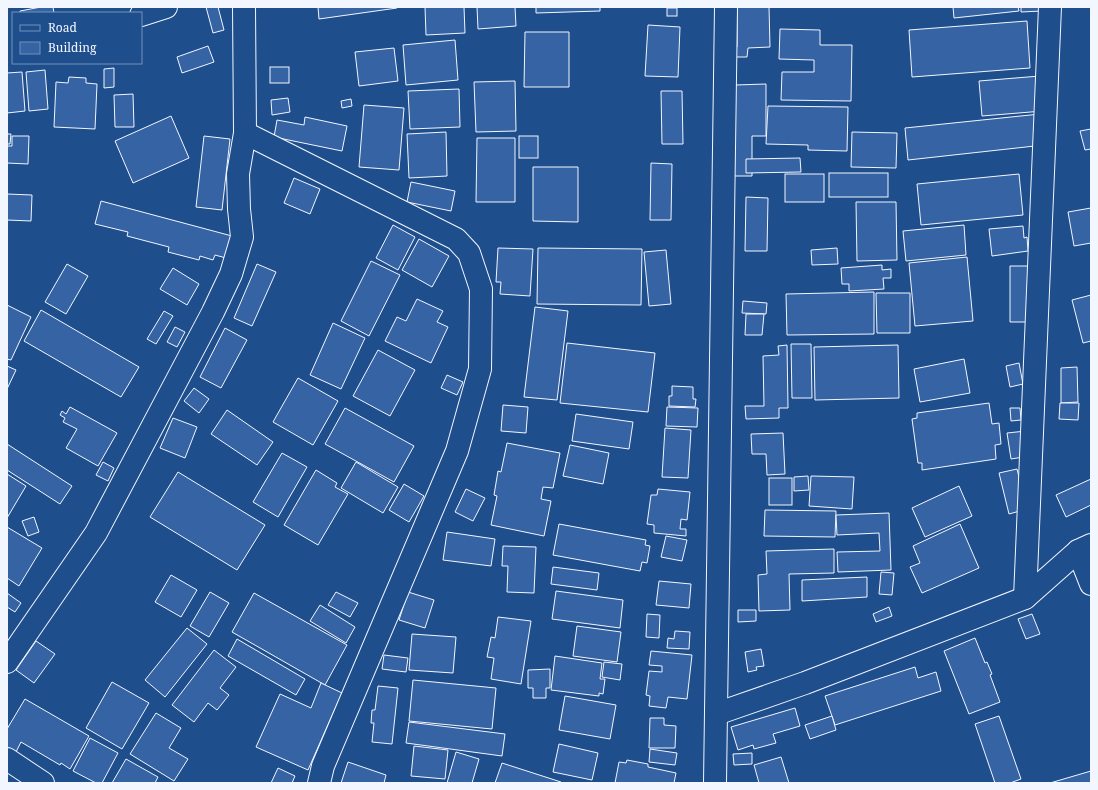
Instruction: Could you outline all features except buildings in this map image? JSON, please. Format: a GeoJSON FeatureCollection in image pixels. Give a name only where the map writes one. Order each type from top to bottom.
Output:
{"type":"FeatureCollection","features":[{"type":"Feature","properties":{"kind":"street"},"geometry":{"type":"LineString","coordinates":[[142,15],[166,7]]}},
{"type":"Feature","properties":{"kind":"street"},"geometry":{"type":"LineString","coordinates":[[7,662],[96,533],[213,312],[228,280],[242,236],[239,209],[238,174],[245,133],[244,7]]}},
{"type":"Feature","properties":{"kind":"street"},"geometry":{"type":"LineString","coordinates":[[715,783],[726,7]]}},
{"type":"Feature","properties":{"kind":"street"},"geometry":{"type":"LineString","coordinates":[[1025,598],[1050,7]]}},
{"type":"Feature","properties":{"kind":"street"},"geometry":{"type":"LineString","coordinates":[[245,133],[456,239],[470,253],[481,289],[480,369],[457,451],[323,766],[319,783]]}},
{"type":"Feature","properties":{"kind":"street"},"geometry":{"type":"LineString","coordinates":[[716,714],[805,683],[1025,598],[1085,548]]}},
{"type":"Feature","properties":{"kind":"street"},"geometry":{"type":"LineString","coordinates":[[1085,548],[1091,584]]}},
{"type":"Feature","properties":{"kind":"street"},"geometry":{"type":"LineString","coordinates":[[7,759],[43,783]]}}]}
